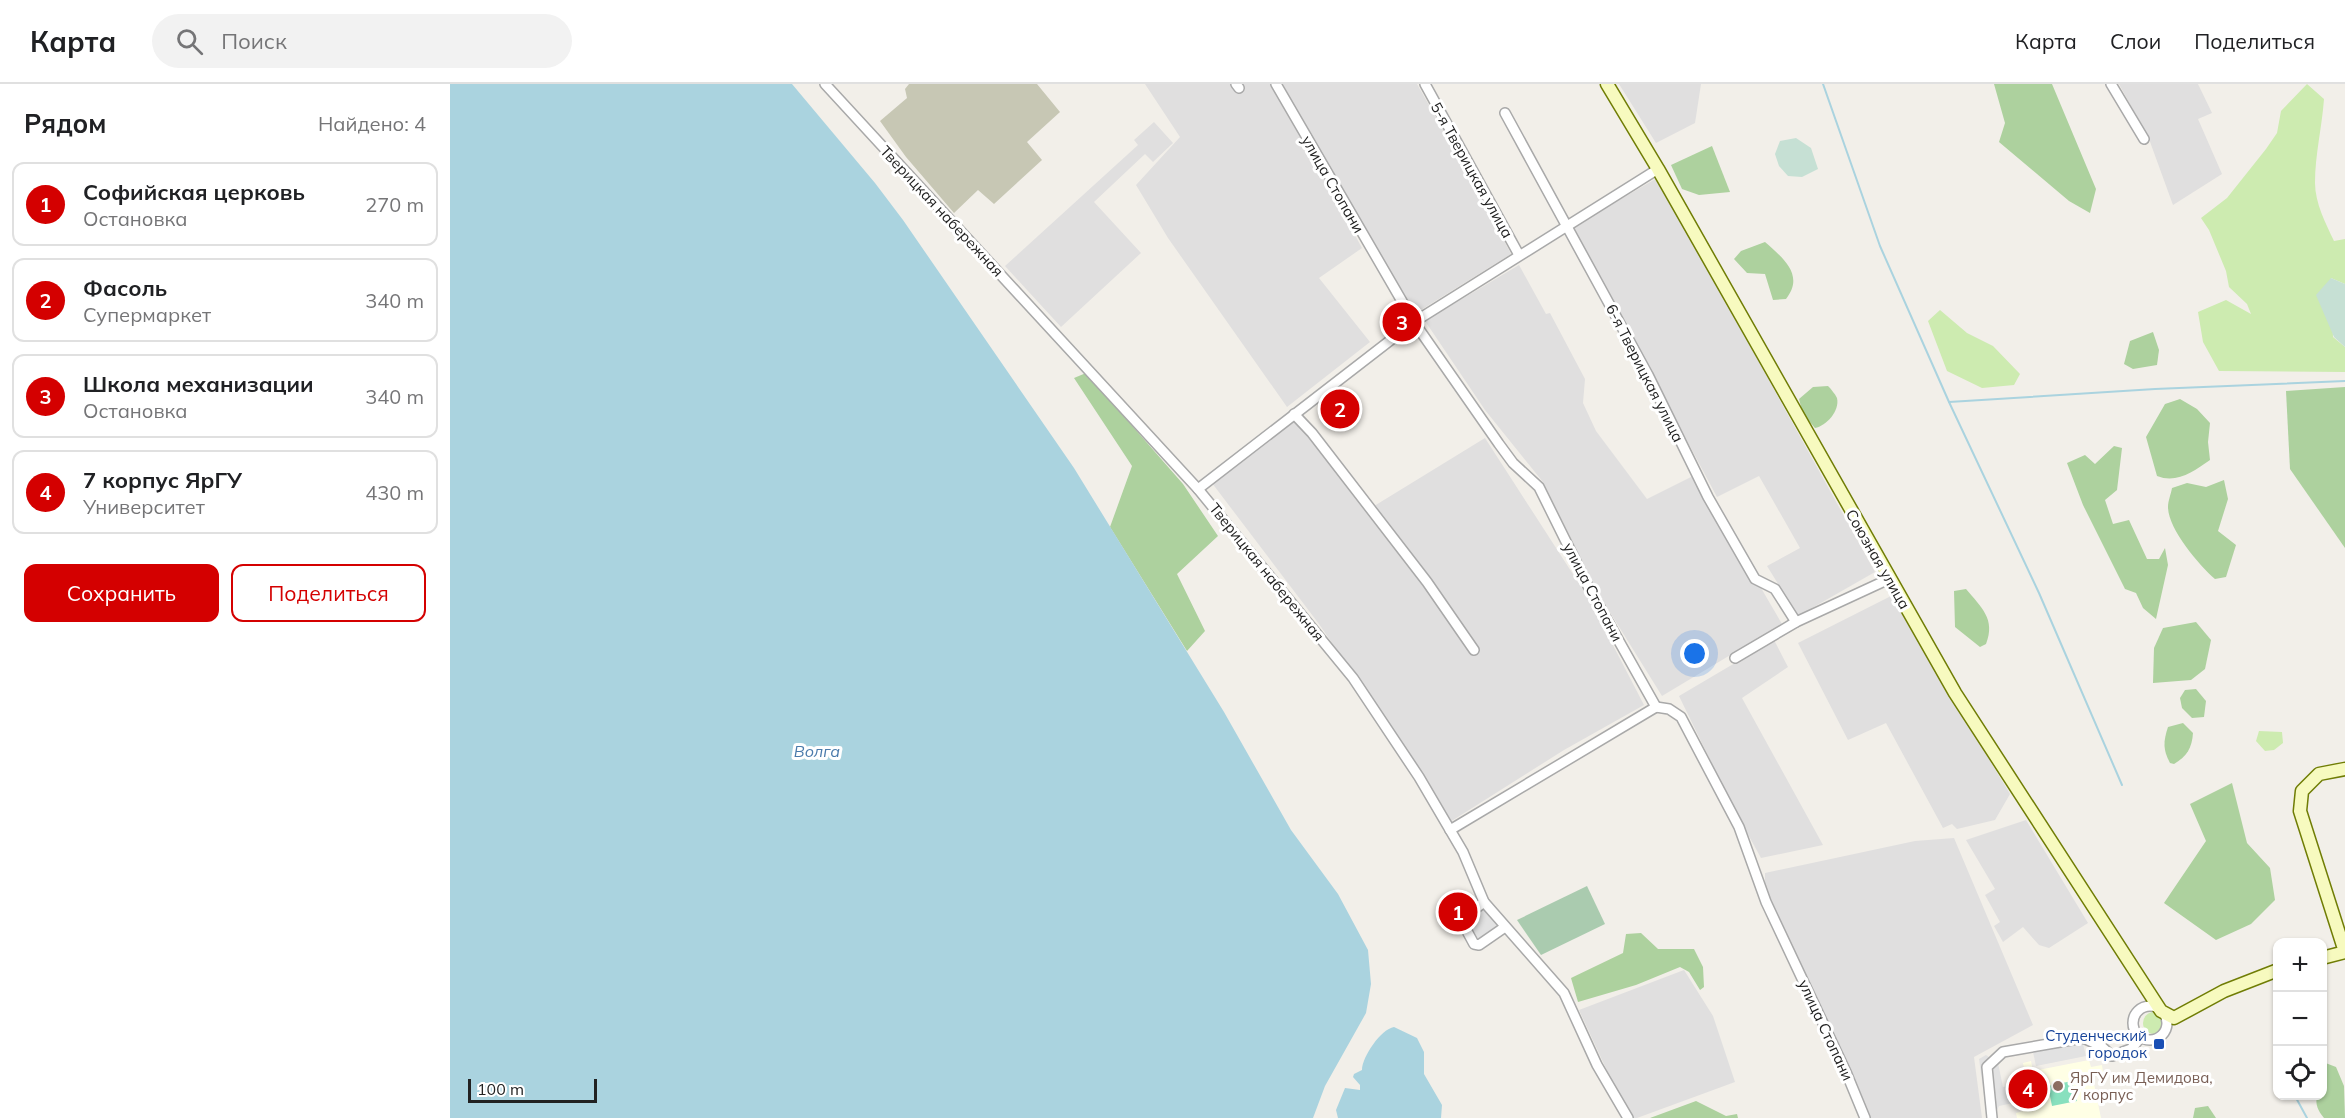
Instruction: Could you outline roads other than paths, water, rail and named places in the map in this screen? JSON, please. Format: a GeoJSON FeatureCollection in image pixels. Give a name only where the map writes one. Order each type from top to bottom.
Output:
{"type":"FeatureCollection","features":[{"type":"Feature","properties":{"kind":"street","name":"Тверицкая набережная"},"geometry":{"type":"LineString","coordinates":[[825,84],[1198,489],[1353,678],[1419,777],[1450,830],[1484,902],[1564,993],[1597,1065],[1628,1118]]}},
{"type":"Feature","properties":{"kind":"street","name":"улица Стопани"},"geometry":{"type":"LineString","coordinates":[[1276,84],[1414,322],[1513,463],[1539,487],[1588,586],[1656,707],[1669,709],[1681,717],[1734,817],[1766,902],[1846,1072],[1865,1118]]}},
{"type":"Feature","properties":{"kind":"street","name":"5-я Тверицкая улица"},"geometry":{"type":"LineString","coordinates":[[1425,84],[1519,255]]}},
{"type":"Feature","properties":{"kind":"street","name":"Союзная улица"},"geometry":{"type":"LineString","coordinates":[[1607,84],[1658,169],[1955,693],[2170,1022]]}},
{"type":"Feature","properties":{"kind":"street"},"geometry":{"type":"LineString","coordinates":[[2111,84],[2144,139]]}},
{"type":"Feature","properties":{"kind":"street","name":"6-я Тверицкая улица"},"geometry":{"type":"LineString","coordinates":[[1505,112],[1648,375],[1708,497],[1758,583],[1775,589],[1796,622]]}},
{"type":"Feature","properties":{"kind":"street"},"geometry":{"type":"LineString","coordinates":[[1198,489],[1414,322],[1658,169]]}},
{"type":"Feature","properties":{"kind":"street"},"geometry":{"type":"LineString","coordinates":[[1294,414],[1312,433],[1427,582],[1474,650]]}},
{"type":"Feature","properties":{"kind":"street"},"geometry":{"type":"LineString","coordinates":[[1735,658],[1796,622],[1889,579]]}},
{"type":"Feature","properties":{"kind":"street"},"geometry":{"type":"LineString","coordinates":[[1450,830],[1656,707]]}},
{"type":"Feature","properties":{"kind":"street"},"geometry":{"type":"LineString","coordinates":[[2327,957],[2345,952],[2300,811],[2302,791],[2319,774],[2345,769]]}},
{"type":"Feature","properties":{"kind":"street"},"geometry":{"type":"LineString","coordinates":[[1484,902],[1461,920],[1474,944],[1479,945],[1504,927]]}},
{"type":"Feature","properties":{"kind":"street"},"geometry":{"type":"LineString","coordinates":[[2161,1011],[2146,1006],[2136,1012],[2133,1023],[2137,1034],[2146,1039],[2157,1038],[2170,1022],[2224,991],[2273,972]]}},
{"type":"Feature","properties":{"kind":"street"},"geometry":{"type":"LineString","coordinates":[[1992,1118],[1987,1067],[2002,1052],[2083,1038],[2101,1046],[2112,1056],[2131,1049],[2141,1037]]}},
{"type":"Feature","properties":{"kind":"water","name":"Волга"},"geometry":{"type":"Polygon","coordinates":[[[450,84],[792,84],[875,183],[1074,468],[1224,712],[1291,830],[1338,894],[1368,950],[1371,984],[1366,1013],[1325,1086],[1313,1118],[450,1118],[450,84]]]}},
{"type":"Feature","properties":{"kind":"water"},"geometry":{"type":"Polygon","coordinates":[[[1394,1027],[1417,1038],[1424,1052],[1424,1074],[1442,1105],[1441,1118],[1338,1118],[1336,1110],[1345,1088],[1360,1090],[1360,1085],[1353,1077],[1354,1074],[1362,1070],[1365,1058],[1378,1038],[1394,1027]]]}},
{"type":"Feature","properties":{"kind":"waterway"},"geometry":{"type":"LineString","coordinates":[[1823,84],[1880,246],[1949,402],[2039,593],[2122,785]]}},
{"type":"Feature","properties":{"kind":"waterway"},"geometry":{"type":"LineString","coordinates":[[1949,402],[2155,389],[2345,381]]}},
{"type":"Feature","properties":{"kind":"waterway"},"geometry":{"type":"LineString","coordinates":[[2297,1100],[2307,1118]]}},
{"type":"Feature","properties":{"kind":"place","name":"Школа механизации"},"geometry":{"type":"Point","coordinates":[1402,322]}},
{"type":"Feature","properties":{"kind":"place","name":"Фасоль"},"geometry":{"type":"Point","coordinates":[1340,409]}},
{"type":"Feature","properties":{"kind":"place","name":"Софийская церковь"},"geometry":{"type":"Point","coordinates":[1458,912]}},
{"type":"Feature","properties":{"kind":"place","name":"Студенческий городок"},"geometry":{"type":"Point","coordinates":[2159,1044]}},
{"type":"Feature","properties":{"kind":"place","name":"ЯрГУ им Демидова, 7 корпус"},"geometry":{"type":"Point","coordinates":[2058,1086]}},
{"type":"Feature","properties":{"kind":"place","name":"7 корпус ЯрГУ"},"geometry":{"type":"Point","coordinates":[2028,1089]}}]}
